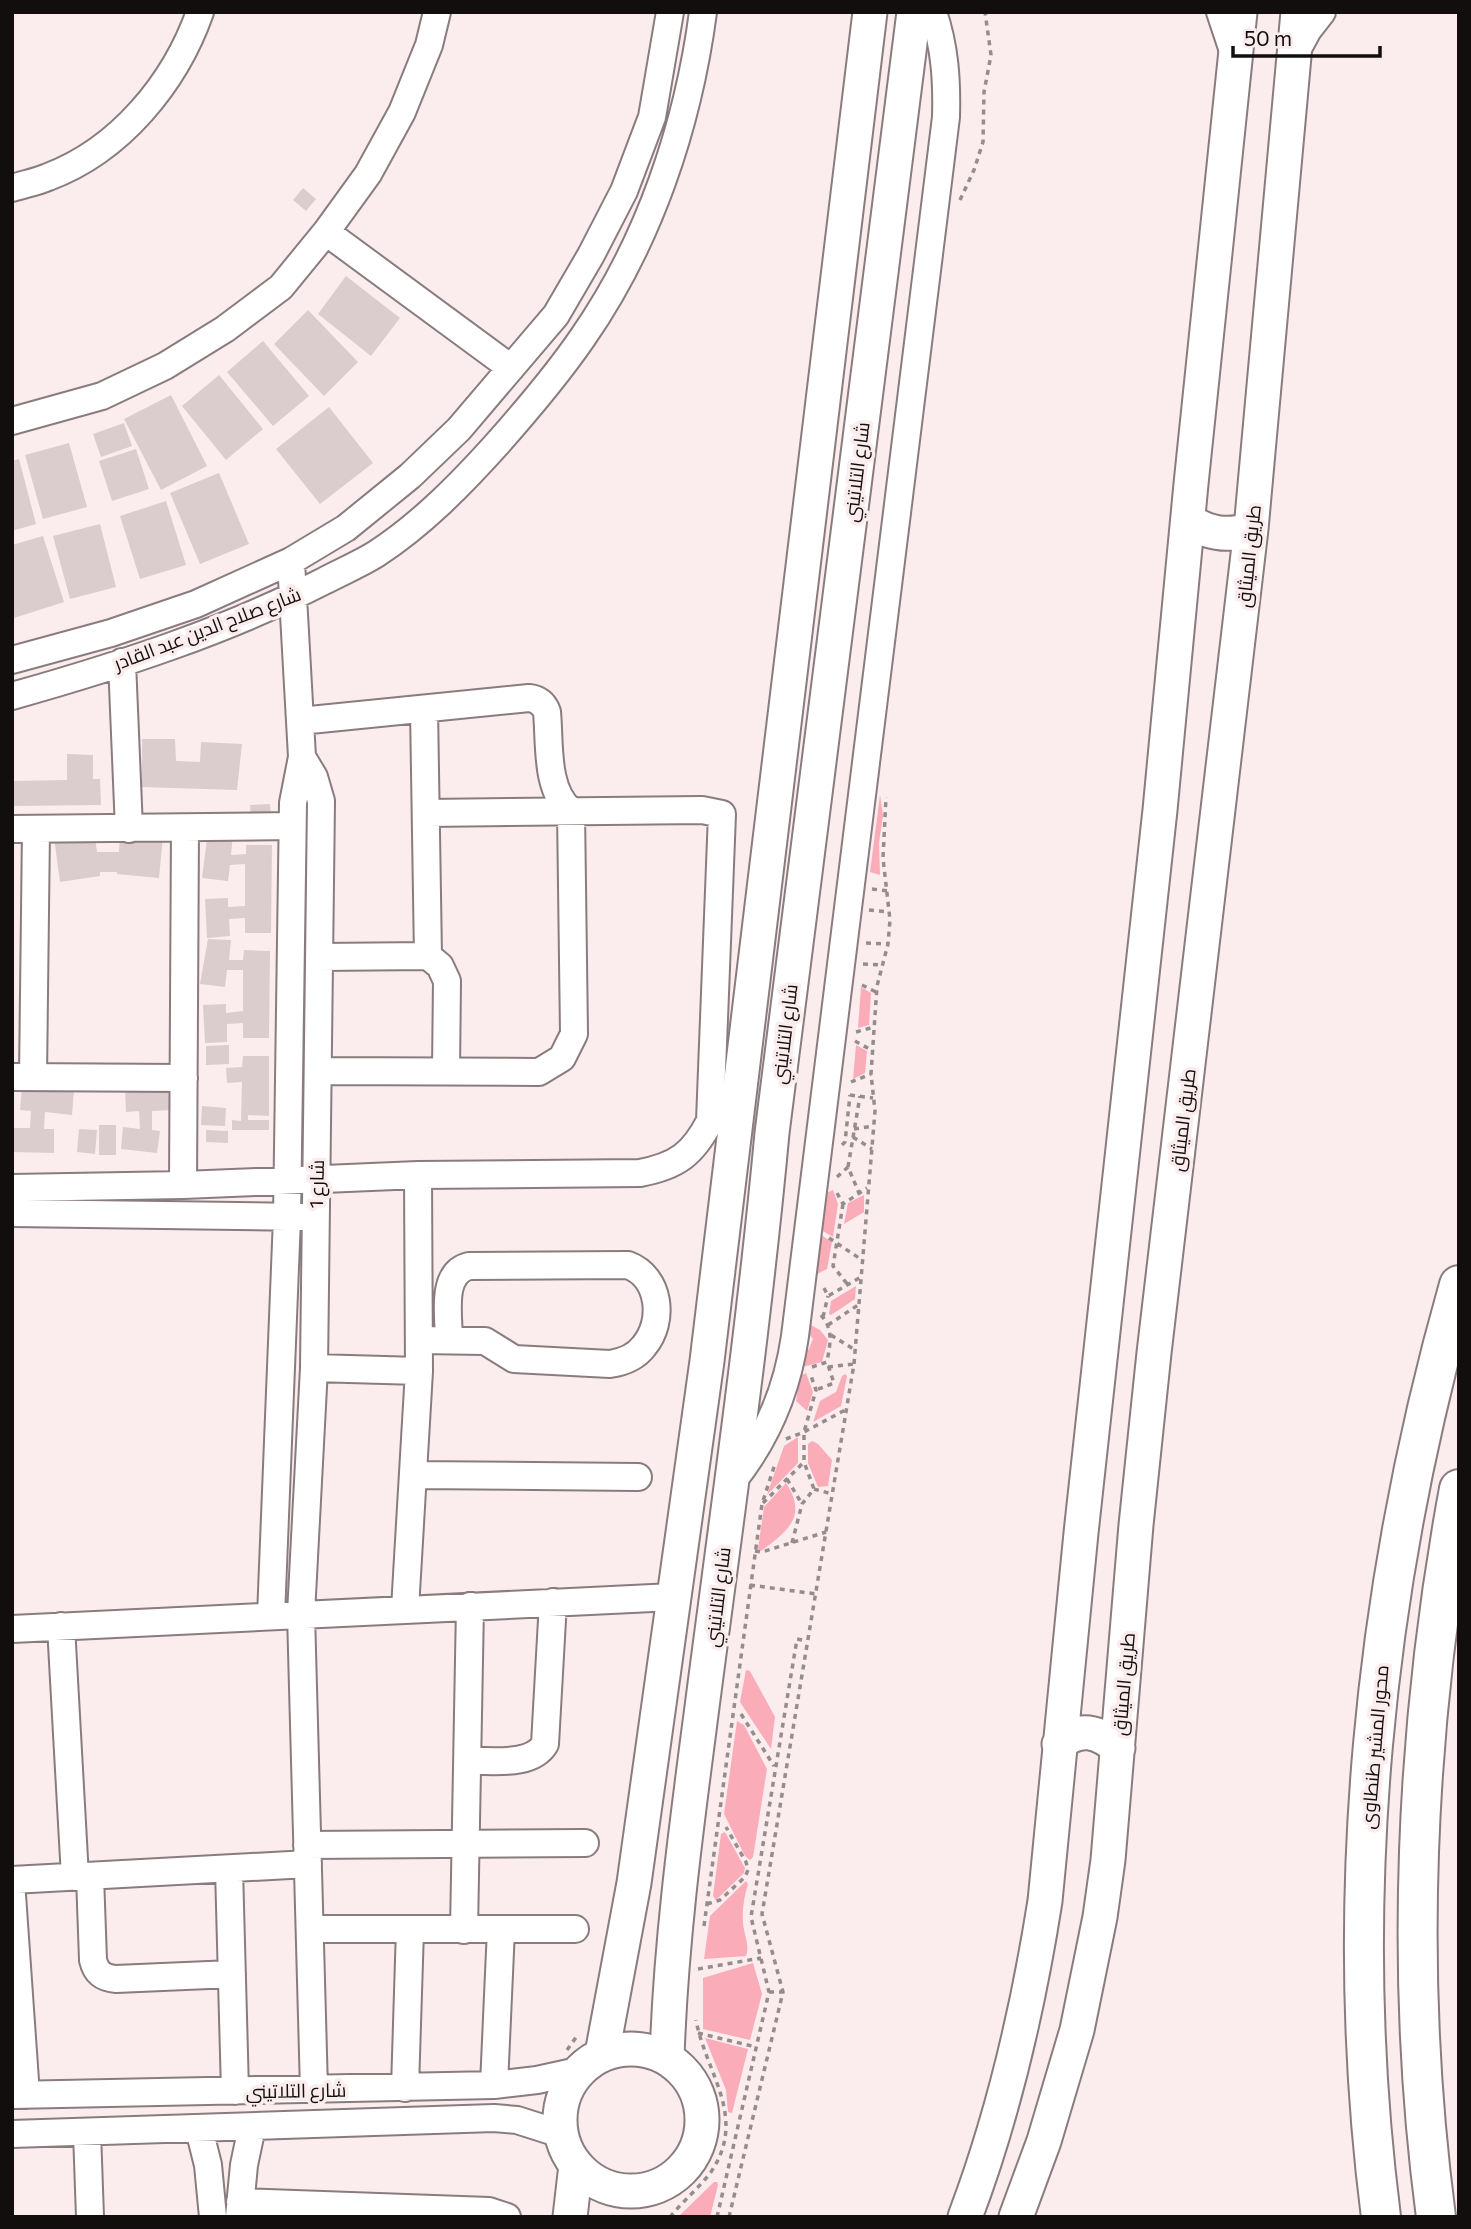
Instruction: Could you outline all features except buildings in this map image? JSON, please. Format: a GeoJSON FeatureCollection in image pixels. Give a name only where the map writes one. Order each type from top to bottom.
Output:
{"type":"FeatureCollection","features":[{"type":"Feature","properties":{"kind":"highway","name":"محور المشير طنطاوى"},"geometry":{"type":"LineString","coordinates":[[1381,2217],[1366,2061],[1364,1980],[1367,1820],[1373,1740],[1392,1581],[1406,1502],[1428,1400],[1459,1285]]}},
{"type":"Feature","properties":{"kind":"highway"},"geometry":{"type":"LineString","coordinates":[[1436,2217],[1421,2033],[1420,1830],[1434,1653],[1459,1489]]}},
{"type":"Feature","properties":{"kind":"main road","name":"شارع التلاتيني"},"geometry":{"type":"LineString","coordinates":[[577,2059],[634,1883],[708,1348],[870,12]]}},
{"type":"Feature","properties":{"kind":"main road","name":"شارع التلاتيني"},"geometry":{"type":"LineString","coordinates":[[667,2058],[670,1976],[683,1855],[759,1270],[772,1133],[914,12]]}},
{"type":"Feature","properties":{"kind":"main road"},"geometry":{"type":"LineString","coordinates":[[965,2217],[1001,2112],[1028,2002],[1052,1845],[1059,1744],[1160,810],[1240,12]]}},
{"type":"Feature","properties":{"kind":"main road","name":"طريق الميثاق"},"geometry":{"type":"LineString","coordinates":[[1016,2217],[1062,2086],[1087,1985],[1108,1860],[1136,1525],[1251,528],[1298,12]]}},
{"type":"Feature","properties":{"kind":"main road"},"geometry":{"type":"LineString","coordinates":[[1188,520],[1207,531],[1219,534],[1251,528]]}},
{"type":"Feature","properties":{"kind":"main road"},"geometry":{"type":"LineString","coordinates":[[1102,1348],[1154,1353]]}},
{"type":"Feature","properties":{"kind":"main road"},"geometry":{"type":"LineString","coordinates":[[1059,1744],[1077,1733],[1088,1732],[1098,1734],[1118,1748]]}},
{"type":"Feature","properties":{"kind":"main road"},"geometry":{"type":"LineString","coordinates":[[628,2048],[655,2052],[667,2058],[689,2077],[696,2090],[702,2119],[701,2134],[697,2148],[681,2172],[656,2187],[637,2204],[586,2176],[576,2165],[569,2156],[561,2134],[561,2107],[577,2059],[628,2048]]}},
{"type":"Feature","properties":{"kind":"main road"},"geometry":{"type":"LineString","coordinates":[[570,2217],[576,2165]]}},
{"type":"Feature","properties":{"kind":"street"},"geometry":{"type":"LineString","coordinates":[[12,188],[49,177],[86,158],[120,133],[149,104],[173,70],[193,33],[200,12]]}},
{"type":"Feature","properties":{"kind":"street"},"geometry":{"type":"LineString","coordinates":[[12,421],[102,396],[165,366],[225,329],[281,287],[326,232],[368,174],[402,112],[429,46],[437,12]]}},
{"type":"Feature","properties":{"kind":"street","name":"شارع صلاح الدين عبد القادر"},"geometry":{"type":"LineString","coordinates":[[12,660],[111,633],[196,604],[291,561],[346,528],[410,476],[459,429],[555,315],[591,255],[624,191],[652,117],[670,12]]}},
{"type":"Feature","properties":{"kind":"street","name":"شارع صلاح الدين عبد القادر"},"geometry":{"type":"LineString","coordinates":[[12,696],[208,632],[293,597],[376,554],[439,505],[540,396],[585,334],[623,269],[655,200],[680,129],[697,55],[703,12]]}},
{"type":"Feature","properties":{"kind":"street"},"geometry":{"type":"LineString","coordinates":[[732,1482],[759,1445],[779,1404],[792,1359],[811,1312],[946,117],[946,69],[933,12]]}},
{"type":"Feature","properties":{"kind":"street"},"geometry":{"type":"LineString","coordinates":[[1220,12],[1236,59]]}},
{"type":"Feature","properties":{"kind":"street"},"geometry":{"type":"LineString","coordinates":[[1294,57],[1308,30],[1322,12]]}},
{"type":"Feature","properties":{"kind":"street"},"geometry":{"type":"LineString","coordinates":[[326,232],[511,368]]}},
{"type":"Feature","properties":{"kind":"street","name":"شارع 1"},"geometry":{"type":"LineString","coordinates":[[271,1616],[288,1181],[292,826],[296,780],[302,757],[291,561]]}},
{"type":"Feature","properties":{"kind":"street"},"geometry":{"type":"LineString","coordinates":[[122,662],[129,829]]}},
{"type":"Feature","properties":{"kind":"street"},"geometry":{"type":"LineString","coordinates":[[300,721],[529,698],[541,702],[547,712],[553,779],[562,804],[571,811]]}},
{"type":"Feature","properties":{"kind":"street"},"geometry":{"type":"LineString","coordinates":[[424,709],[428,957]]}},
{"type":"Feature","properties":{"kind":"street","name":"شارع 1"},"geometry":{"type":"LineString","coordinates":[[302,757],[314,778],[321,801],[314,1367],[301,1614],[314,2090]]}},
{"type":"Feature","properties":{"kind":"street"},"geometry":{"type":"LineString","coordinates":[[12,1188],[183,1185],[418,1175],[640,1173],[663,1168],[683,1157],[700,1141],[710,1121],[722,814],[702,810],[427,813]]}},
{"type":"Feature","properties":{"kind":"street"},"geometry":{"type":"LineString","coordinates":[[318,1071],[540,1072],[562,1058],[574,1034],[571,811]]}},
{"type":"Feature","properties":{"kind":"street"},"geometry":{"type":"LineString","coordinates":[[184,1078],[23,1077],[24,829],[292,826]]}},
{"type":"Feature","properties":{"kind":"street"},"geometry":{"type":"LineString","coordinates":[[183,1185],[185,828]]}},
{"type":"Feature","properties":{"kind":"street"},"geometry":{"type":"LineString","coordinates":[[319,957],[428,957],[440,966],[447,981],[446,1071]]}},
{"type":"Feature","properties":{"kind":"street"},"geometry":{"type":"LineString","coordinates":[[405,1609],[419,1371],[418,1175]]}},
{"type":"Feature","properties":{"kind":"street"},"geometry":{"type":"LineString","coordinates":[[12,1213],[316,1217]]}},
{"type":"Feature","properties":{"kind":"street"},"geometry":{"type":"LineString","coordinates":[[419,1340],[485,1341],[507,1356],[521,1360],[610,1364],[638,1353],[650,1337],[655,1317],[655,1294],[649,1279],[628,1265],[468,1266],[458,1271],[451,1281],[449,1340]]}},
{"type":"Feature","properties":{"kind":"street"},"geometry":{"type":"LineString","coordinates":[[314,1367],[419,1371]]}},
{"type":"Feature","properties":{"kind":"street"},"geometry":{"type":"LineString","coordinates":[[413,1475],[638,1477]]}},
{"type":"Feature","properties":{"kind":"street"},"geometry":{"type":"LineString","coordinates":[[12,1629],[673,1597]]}},
{"type":"Feature","properties":{"kind":"street"},"geometry":{"type":"LineString","coordinates":[[468,1761],[526,1759],[541,1751],[545,1744],[553,1602]]}},
{"type":"Feature","properties":{"kind":"street"},"geometry":{"type":"LineString","coordinates":[[464,1930],[470,1606]]}},
{"type":"Feature","properties":{"kind":"street"},"geometry":{"type":"LineString","coordinates":[[61,1626],[83,1876],[94,1967],[103,1976],[116,1979],[232,1973]]}},
{"type":"Feature","properties":{"kind":"street"},"geometry":{"type":"LineString","coordinates":[[12,1880],[229,1869],[308,1855],[466,1845],[585,1843]]}},
{"type":"Feature","properties":{"kind":"street"},"geometry":{"type":"LineString","coordinates":[[229,1869],[235,2091]]}},
{"type":"Feature","properties":{"kind":"street"},"geometry":{"type":"LineString","coordinates":[[12,1895],[19,2095]]}},
{"type":"Feature","properties":{"kind":"street"},"geometry":{"type":"LineString","coordinates":[[310,1929],[575,1929]]}},
{"type":"Feature","properties":{"kind":"street"},"geometry":{"type":"LineString","coordinates":[[405,2088],[410,1929]]}},
{"type":"Feature","properties":{"kind":"street"},"geometry":{"type":"LineString","coordinates":[[494,2085],[501,1929]]}},
{"type":"Feature","properties":{"kind":"street","name":"شارع التلاتيني"},"geometry":{"type":"LineString","coordinates":[[19,2095],[494,2085],[577,2059]]}},
{"type":"Feature","properties":{"kind":"street","name":"شارع التلاتيني"},"geometry":{"type":"LineString","coordinates":[[12,2134],[494,2118],[517,2120],[561,2134]]}},
{"type":"Feature","properties":{"kind":"street"},"geometry":{"type":"LineString","coordinates":[[252,2127],[239,2209],[489,2211],[507,2217]]}},
{"type":"Feature","properties":{"kind":"street"},"geometry":{"type":"LineString","coordinates":[[199,2129],[208,2165],[213,2217]]}},
{"type":"Feature","properties":{"kind":"street"},"geometry":{"type":"LineString","coordinates":[[87,2132],[90,2217]]}},
{"type":"Feature","properties":{"kind":"street"},"geometry":{"type":"LineString","coordinates":[[208,2165],[244,2165]]}},
{"type":"Feature","properties":{"kind":"path"},"geometry":{"type":"LineString","coordinates":[[958,209],[983,142],[984,92],[991,55],[985,12]]}},
{"type":"Feature","properties":{"kind":"path"},"geometry":{"type":"LineString","coordinates":[[729,2217],[783,1992],[762,1914],[854,1364],[875,1111],[870,1074],[876,992],[888,944],[890,912],[883,858],[887,811],[884,785]]}},
{"type":"Feature","properties":{"kind":"path"},"geometry":{"type":"LineString","coordinates":[[867,909],[890,912]]}},
{"type":"Feature","properties":{"kind":"path"},"geometry":{"type":"LineString","coordinates":[[864,943],[888,944]]}},
{"type":"Feature","properties":{"kind":"path"},"geometry":{"type":"LineString","coordinates":[[862,963],[882,965]]}},
{"type":"Feature","properties":{"kind":"path"},"geometry":{"type":"LineString","coordinates":[[860,984],[876,992]]}},
{"type":"Feature","properties":{"kind":"path"},"geometry":{"type":"LineString","coordinates":[[856,1032],[874,1027]]}},
{"type":"Feature","properties":{"kind":"path"},"geometry":{"type":"LineString","coordinates":[[855,1041],[873,1051]]}},
{"type":"Feature","properties":{"kind":"path"},"geometry":{"type":"LineString","coordinates":[[851,1082],[870,1074]]}},
{"type":"Feature","properties":{"kind":"path"},"geometry":{"type":"LineString","coordinates":[[850,1094],[873,1098]]}},
{"type":"Feature","properties":{"kind":"path"},"geometry":{"type":"LineString","coordinates":[[859,1193],[848,1167],[860,1096]]}},
{"type":"Feature","properties":{"kind":"path"},"geometry":{"type":"LineString","coordinates":[[854,1129],[874,1126]]}},
{"type":"Feature","properties":{"kind":"path"},"geometry":{"type":"LineString","coordinates":[[853,1136],[872,1149]]}},
{"type":"Feature","properties":{"kind":"path"},"geometry":{"type":"LineString","coordinates":[[825,1271],[833,1266],[843,1204],[830,1183],[848,1167]]}},
{"type":"Feature","properties":{"kind":"path"},"geometry":{"type":"LineString","coordinates":[[843,1204],[869,1187]]}},
{"type":"Feature","properties":{"kind":"path"},"geometry":{"type":"LineString","coordinates":[[820,1232],[862,1260]]}},
{"type":"Feature","properties":{"kind":"path"},"geometry":{"type":"LineString","coordinates":[[833,1266],[848,1285]]}},
{"type":"Feature","properties":{"kind":"path"},"geometry":{"type":"LineString","coordinates":[[816,1390],[834,1383],[828,1365],[831,1335],[828,1325],[811,1312],[828,1296],[861,1278]]}},
{"type":"Feature","properties":{"kind":"path"},"geometry":{"type":"LineString","coordinates":[[822,1286],[828,1296]]}},
{"type":"Feature","properties":{"kind":"path"},"geometry":{"type":"LineString","coordinates":[[828,1325],[859,1304]]}},
{"type":"Feature","properties":{"kind":"path"},"geometry":{"type":"LineString","coordinates":[[831,1335],[855,1350]]}},
{"type":"Feature","properties":{"kind":"path"},"geometry":{"type":"LineString","coordinates":[[814,1489],[804,1462],[804,1432],[816,1390],[808,1368],[854,1364]]}},
{"type":"Feature","properties":{"kind":"path"},"geometry":{"type":"LineString","coordinates":[[786,1428],[783,1440],[847,1409]]}},
{"type":"Feature","properties":{"kind":"path"},"geometry":{"type":"LineString","coordinates":[[704,1930],[762,1504],[778,1453]]}},
{"type":"Feature","properties":{"kind":"path"},"geometry":{"type":"LineString","coordinates":[[762,1504],[804,1462]]}},
{"type":"Feature","properties":{"kind":"path"},"geometry":{"type":"LineString","coordinates":[[787,1479],[803,1504]]}},
{"type":"Feature","properties":{"kind":"path"},"geometry":{"type":"LineString","coordinates":[[814,1489],[832,1494]]}},
{"type":"Feature","properties":{"kind":"path"},"geometry":{"type":"LineString","coordinates":[[793,1543],[803,1504],[814,1489]]}},
{"type":"Feature","properties":{"kind":"path"},"geometry":{"type":"LineString","coordinates":[[755,1551],[762,1552],[826,1532]]}},
{"type":"Feature","properties":{"kind":"path"},"geometry":{"type":"LineString","coordinates":[[750,1585],[816,1594]]}},
{"type":"Feature","properties":{"kind":"path"},"geometry":{"type":"LineString","coordinates":[[717,2217],[769,1992],[751,1917],[797,1639],[808,1641]]}},
{"type":"Feature","properties":{"kind":"path"},"geometry":{"type":"LineString","coordinates":[[741,1714],[775,1768]]}},
{"type":"Feature","properties":{"kind":"path"},"geometry":{"type":"LineString","coordinates":[[707,1904],[720,1900],[745,1877],[748,1870],[726,1827]]}},
{"type":"Feature","properties":{"kind":"path"},"geometry":{"type":"LineString","coordinates":[[748,1870],[758,1871]]}},
{"type":"Feature","properties":{"kind":"path"},"geometry":{"type":"LineString","coordinates":[[751,1917],[762,1914]]}},
{"type":"Feature","properties":{"kind":"path"},"geometry":{"type":"LineString","coordinates":[[700,1956],[698,1969],[761,1958]]}},
{"type":"Feature","properties":{"kind":"path"},"geometry":{"type":"LineString","coordinates":[[769,1992],[783,1992]]}},
{"type":"Feature","properties":{"kind":"path"},"geometry":{"type":"LineString","coordinates":[[670,2217],[709,2175],[720,2153],[726,2130],[722,2094],[698,2033],[696,2018]]}},
{"type":"Feature","properties":{"kind":"path"},"geometry":{"type":"LineString","coordinates":[[698,2033],[757,2047]]}},
{"type":"Feature","properties":{"kind":"path"},"geometry":{"type":"LineString","coordinates":[[567,2050],[577,2059],[549,2062],[567,2050]]}},
{"type":"Feature","properties":{"kind":"shaded area"},"geometry":{"type":"Polygon","coordinates":[[[880,795],[883,815],[879,843],[880,875],[870,872],[880,795]]]}},
{"type":"Feature","properties":{"kind":"shaded area"},"geometry":{"type":"Polygon","coordinates":[[[861,987],[871,993],[869,1025],[858,1028],[861,987]]]}},
{"type":"Feature","properties":{"kind":"shaded area"},"geometry":{"type":"Polygon","coordinates":[[[856,1045],[867,1051],[865,1073],[853,1079],[856,1045]]]}},
{"type":"Feature","properties":{"kind":"shaded area"},"geometry":{"type":"Polygon","coordinates":[[[833,1190],[838,1204],[833,1237],[821,1230],[826,1193],[833,1190]]]}},
{"type":"Feature","properties":{"kind":"shaded area"},"geometry":{"type":"Polygon","coordinates":[[[864,1195],[864,1212],[844,1224],[848,1203],[864,1195]]]}},
{"type":"Feature","properties":{"kind":"shaded area"},"geometry":{"type":"Polygon","coordinates":[[[821,1235],[832,1242],[827,1269],[815,1275],[821,1235]]]}},
{"type":"Feature","properties":{"kind":"shaded area"},"geometry":{"type":"Polygon","coordinates":[[[856,1286],[855,1299],[829,1314],[831,1301],[856,1286]]]}},
{"type":"Feature","properties":{"kind":"shaded area"},"geometry":{"type":"Polygon","coordinates":[[[809,1324],[820,1330],[828,1340],[822,1362],[802,1367],[805,1352],[813,1339],[807,1332],[809,1324]]]}},
{"type":"Feature","properties":{"kind":"shaded area"},"geometry":{"type":"Polygon","coordinates":[[[806,1373],[813,1392],[807,1411],[796,1401],[800,1376],[806,1373]]]}},
{"type":"Feature","properties":{"kind":"shaded area"},"geometry":{"type":"Polygon","coordinates":[[[845,1374],[847,1376],[841,1406],[813,1422],[820,1401],[836,1392],[845,1374]]]}},
{"type":"Feature","properties":{"kind":"shaded area"},"geometry":{"type":"Polygon","coordinates":[[[798,1437],[798,1463],[767,1495],[784,1446],[798,1437]]]}},
{"type":"Feature","properties":{"kind":"shaded area"},"geometry":{"type":"Polygon","coordinates":[[[812,1441],[832,1460],[828,1486],[818,1487],[808,1463],[808,1444],[812,1441]]]}},
{"type":"Feature","properties":{"kind":"shaded area"},"geometry":{"type":"Polygon","coordinates":[[[786,1483],[795,1505],[795,1514],[787,1529],[761,1551],[758,1549],[764,1507],[786,1483]]]}},
{"type":"Feature","properties":{"kind":"shaded area"},"geometry":{"type":"Polygon","coordinates":[[[746,1670],[750,1671],[775,1717],[771,1749],[740,1702],[746,1670]]]}},
{"type":"Feature","properties":{"kind":"shaded area"},"geometry":{"type":"Polygon","coordinates":[[[737,1721],[744,1725],[767,1769],[753,1857],[750,1860],[745,1856],[724,1814],[737,1721]]]}},
{"type":"Feature","properties":{"kind":"shaded area"},"geometry":{"type":"Polygon","coordinates":[[[725,1832],[745,1868],[744,1873],[716,1900],[713,1896],[721,1834],[725,1832]]]}},
{"type":"Feature","properties":{"kind":"shaded area"},"geometry":{"type":"Polygon","coordinates":[[[746,1881],[748,1884],[743,1918],[746,1956],[704,1959],[710,1916],[746,1881]]]}},
{"type":"Feature","properties":{"kind":"shaded area"},"geometry":{"type":"Polygon","coordinates":[[[753,1963],[762,1994],[750,2040],[703,2029],[703,1978],[753,1963]]]}},
{"type":"Feature","properties":{"kind":"shaded area"},"geometry":{"type":"Polygon","coordinates":[[[705,2038],[748,2049],[732,2113],[728,2112],[726,2090],[705,2038]]]}},
{"type":"Feature","properties":{"kind":"shaded area"},"geometry":{"type":"Polygon","coordinates":[[[714,2182],[718,2185],[710,2217],[678,2217],[714,2182]]]}}]}
